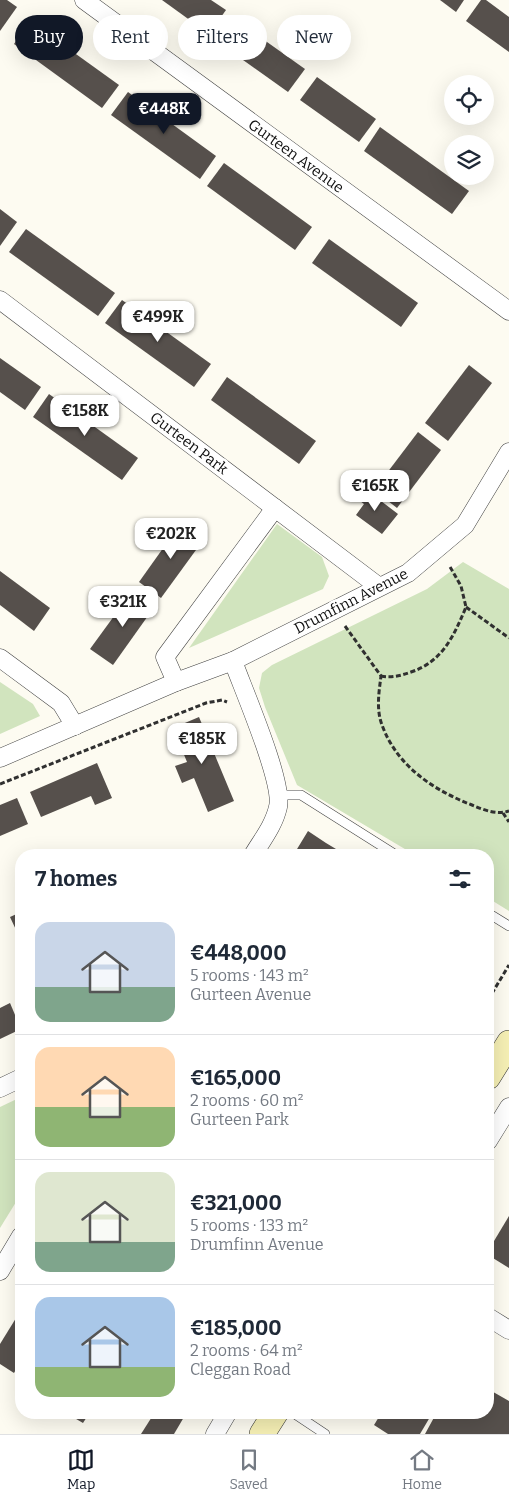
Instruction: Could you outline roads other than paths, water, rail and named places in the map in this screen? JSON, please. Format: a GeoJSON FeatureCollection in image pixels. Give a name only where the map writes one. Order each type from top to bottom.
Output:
{"type":"FeatureCollection","features":[{"type":"Feature","properties":{"kind":"main road"},"geometry":{"type":"LineString","coordinates":[[494,1067],[509,1043]]}},
{"type":"Feature","properties":{"kind":"main road"},"geometry":{"type":"LineString","coordinates":[[262,1434],[272,1419]]}},
{"type":"Feature","properties":{"kind":"street","name":"Gurteen Avenue"},"geometry":{"type":"LineString","coordinates":[[84,0],[509,311]]}},
{"type":"Feature","properties":{"kind":"street","name":"Gurteen Park"},"geometry":{"type":"LineString","coordinates":[[0,300],[378,586]]}},
{"type":"Feature","properties":{"kind":"street","name":"Drumfinn Avenue"},"geometry":{"type":"LineString","coordinates":[[0,758],[176,682],[233,661],[378,586],[408,573],[465,525],[509,452]]}},
{"type":"Feature","properties":{"kind":"street"},"geometry":{"type":"LineString","coordinates":[[176,682],[165,657],[275,508]]}},
{"type":"Feature","properties":{"kind":"street"},"geometry":{"type":"LineString","coordinates":[[0,658],[61,704],[75,726]]}},
{"type":"Feature","properties":{"kind":"street"},"geometry":{"type":"LineString","coordinates":[[233,661],[278,783],[279,806],[256,849]]}},
{"type":"Feature","properties":{"kind":"street"},"geometry":{"type":"LineString","coordinates":[[0,1088],[15,1081]]}},
{"type":"Feature","properties":{"kind":"street"},"geometry":{"type":"LineString","coordinates":[[494,1131],[509,1107]]}},
{"type":"Feature","properties":{"kind":"street"},"geometry":{"type":"LineString","coordinates":[[0,1270],[15,1246]]}},
{"type":"Feature","properties":{"kind":"street"},"geometry":{"type":"LineString","coordinates":[[494,1321],[509,1330]]}},
{"type":"Feature","properties":{"kind":"street"},"geometry":{"type":"LineString","coordinates":[[215,1434],[224,1419]]}},
{"type":"Feature","properties":{"kind":"lane"},"geometry":{"type":"LineString","coordinates":[[278,795],[301,795],[386,849]]}},
{"type":"Feature","properties":{"kind":"lane"},"geometry":{"type":"LineString","coordinates":[[494,916],[509,926]]}},
{"type":"Feature","properties":{"kind":"lane"},"geometry":{"type":"LineString","coordinates":[[302,1419],[324,1434]]}}]}
